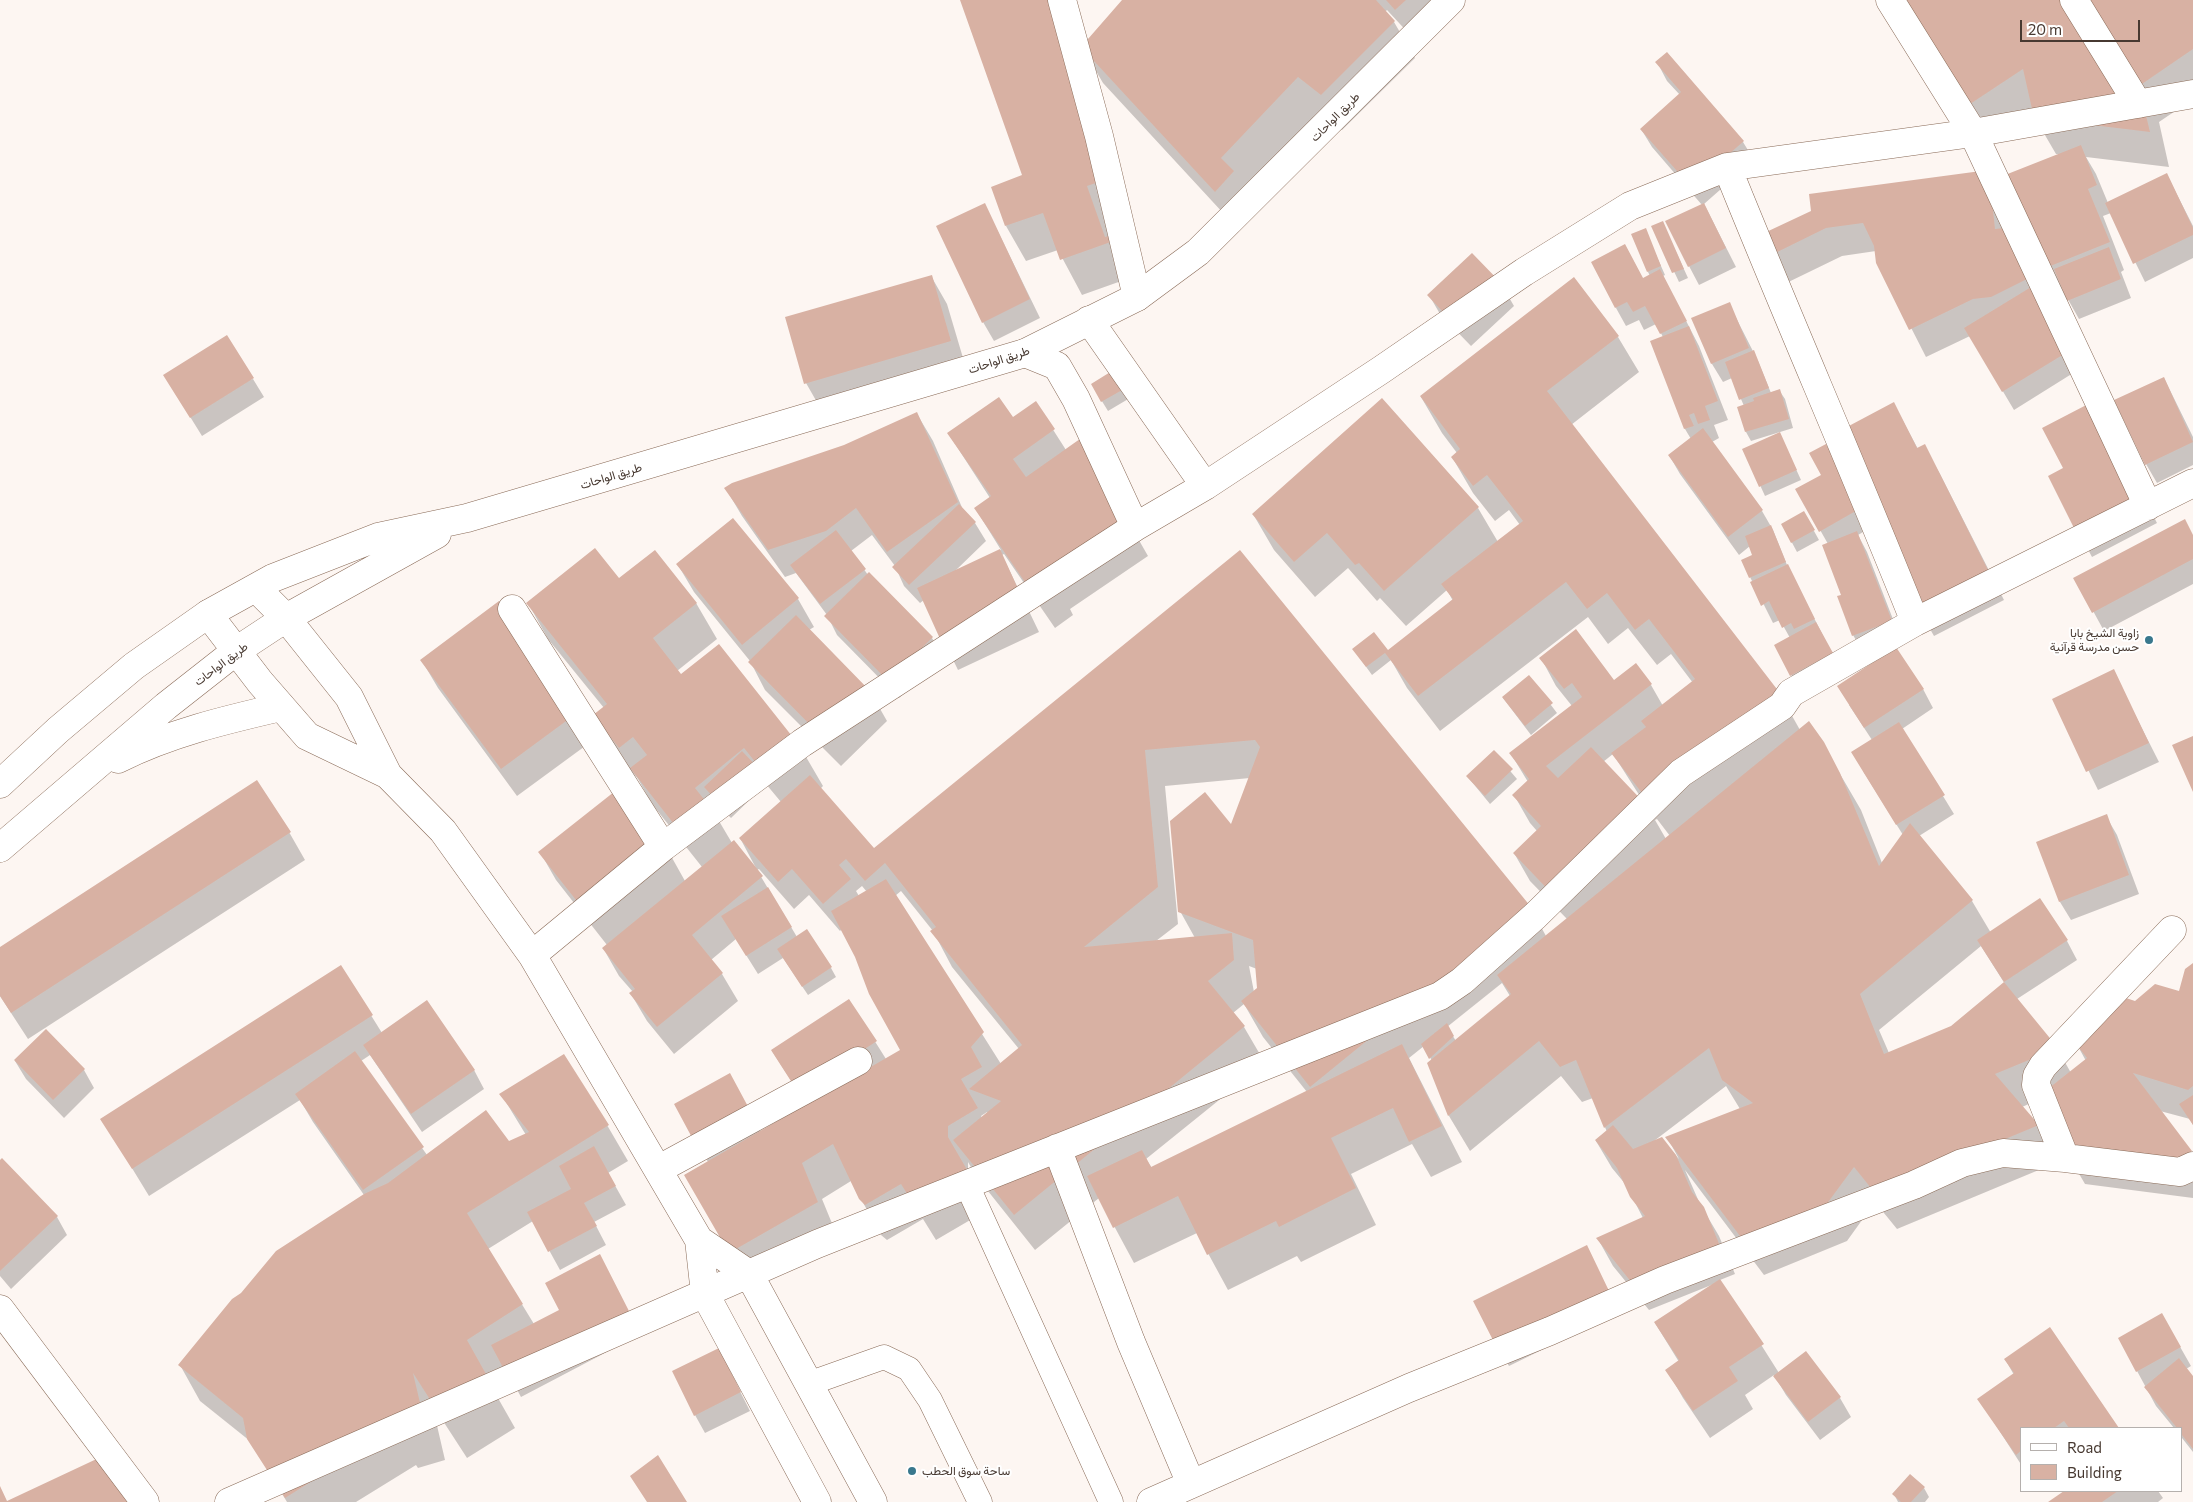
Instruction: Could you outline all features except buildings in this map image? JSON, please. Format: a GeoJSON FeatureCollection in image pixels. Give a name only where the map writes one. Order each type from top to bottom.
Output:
{"type":"FeatureCollection","features":[{"type":"Feature","properties":{"kind":"street"},"geometry":{"type":"LineString","coordinates":[[1062,0],[1099,136],[1137,297]]}},
{"type":"Feature","properties":{"kind":"street","name":"طريق الواحات"},"geometry":{"type":"LineString","coordinates":[[0,784],[58,730],[134,666],[208,614],[257,589],[273,578],[378,537],[467,518],[1025,353],[1137,297],[1198,252],[1451,0]]}},
{"type":"Feature","properties":{"kind":"street"},"geometry":{"type":"LineString","coordinates":[[1890,0],[1973,133],[2148,506]]}},
{"type":"Feature","properties":{"kind":"street"},"geometry":{"type":"LineString","coordinates":[[2074,0],[2138,104]]}},
{"type":"Feature","properties":{"kind":"street"},"geometry":{"type":"LineString","coordinates":[[532,955],[664,847],[802,742],[1135,527],[1205,486],[1381,370],[1524,272],[1630,206],[1727,167],[1973,133],[2193,94]]}},
{"type":"Feature","properties":{"kind":"street"},"geometry":{"type":"LineString","coordinates":[[1727,167],[1783,306],[1854,469],[1915,622]]}},
{"type":"Feature","properties":{"kind":"street"},"geometry":{"type":"LineString","coordinates":[[1089,320],[1205,486]]}},
{"type":"Feature","properties":{"kind":"street"},"geometry":{"type":"LineString","coordinates":[[1025,353],[1057,366],[1076,400],[1135,527]]}},
{"type":"Feature","properties":{"kind":"street"},"geometry":{"type":"LineString","coordinates":[[230,1502],[816,1244],[1440,996],[1462,981],[1535,916],[1680,773],[1782,706],[1791,692],[1915,622],[2193,483]]}},
{"type":"Feature","properties":{"kind":"street","name":"طريق الواحات"},"geometry":{"type":"LineString","coordinates":[[0,848],[166,706],[236,651],[286,618],[467,518]]}},
{"type":"Feature","properties":{"kind":"street"},"geometry":{"type":"LineString","coordinates":[[257,589],[286,618],[349,697],[388,775],[442,831],[532,955],[699,1240],[705,1294],[817,1502]]}},
{"type":"Feature","properties":{"kind":"street"},"geometry":{"type":"LineString","coordinates":[[512,609],[664,847]]}},
{"type":"Feature","properties":{"kind":"street"},"geometry":{"type":"LineString","coordinates":[[208,614],[281,707],[307,736],[388,775]]}},
{"type":"Feature","properties":{"kind":"street"},"geometry":{"type":"LineString","coordinates":[[83,776],[147,745],[202,726],[281,707]]}},
{"type":"Feature","properties":{"kind":"street"},"geometry":{"type":"LineString","coordinates":[[2066,1158],[2036,1085],[2037,1076],[2043,1066],[2172,930]]}},
{"type":"Feature","properties":{"kind":"street"},"geometry":{"type":"LineString","coordinates":[[659,1169],[858,1061]]}},
{"type":"Feature","properties":{"kind":"street"},"geometry":{"type":"LineString","coordinates":[[1057,1148],[1131,1342],[1191,1484]]}},
{"type":"Feature","properties":{"kind":"street"},"geometry":{"type":"LineString","coordinates":[[1151,1502],[1664,1280],[1914,1185],[1962,1163],[2003,1153],[2066,1158],[2180,1172],[2193,1166]]}},
{"type":"Feature","properties":{"kind":"street"},"geometry":{"type":"LineString","coordinates":[[699,1240],[749,1274],[873,1502]]}},
{"type":"Feature","properties":{"kind":"street"},"geometry":{"type":"LineString","coordinates":[[0,1308],[145,1502]]}},
{"type":"Feature","properties":{"kind":"lane"},"geometry":{"type":"LineString","coordinates":[[966,1185],[1111,1502]]}},
{"type":"Feature","properties":{"kind":"lane"},"geometry":{"type":"LineString","coordinates":[[808,1384],[884,1357],[909,1368],[930,1400],[980,1502]]}},
{"type":"Feature","properties":{"kind":"place","name":"زاوية الشيخ بابا حسن مدرسة قرآنية"},"geometry":{"type":"Point","coordinates":[2149,640]}},
{"type":"Feature","properties":{"kind":"place","name":"ساحة سوق الحطب"},"geometry":{"type":"Point","coordinates":[912,1471]}}]}
